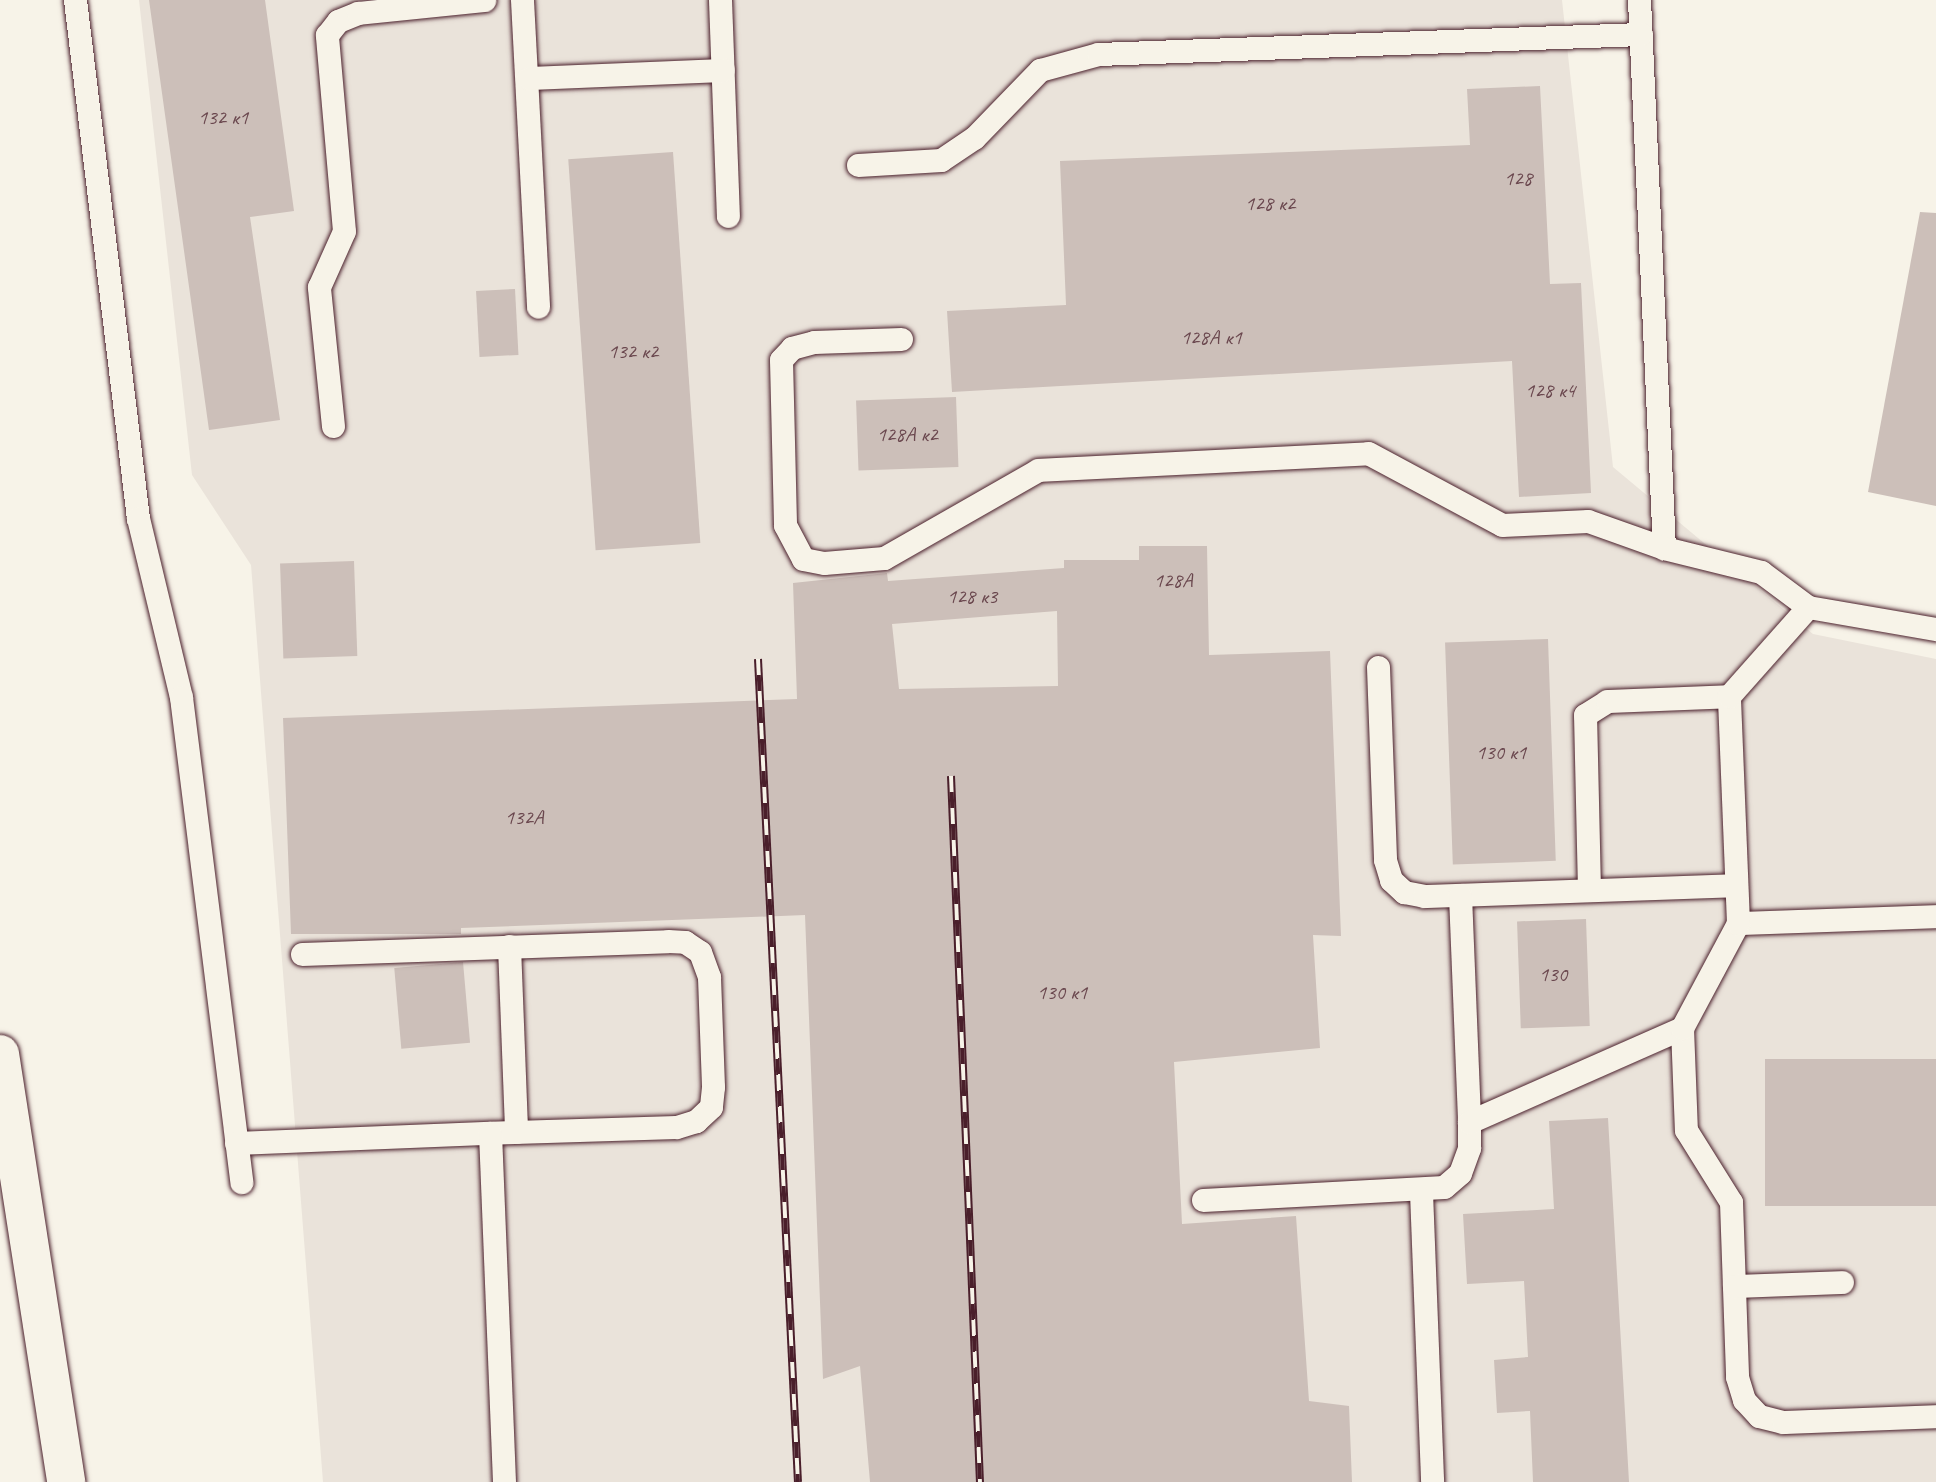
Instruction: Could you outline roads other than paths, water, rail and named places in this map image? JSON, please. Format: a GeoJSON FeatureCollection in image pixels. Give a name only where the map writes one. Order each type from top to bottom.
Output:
{"type":"FeatureCollection","features":[{"type":"Feature","properties":{"kind":"highway"},"geometry":{"type":"LineString","coordinates":[[0,1054],[66,1482]]}},
{"type":"Feature","properties":{"kind":"lane"},"geometry":{"type":"LineString","coordinates":[[75,0],[138,518],[181,697],[240,1182]]}},
{"type":"Feature","properties":{"kind":"lane"},"geometry":{"type":"LineString","coordinates":[[333,426],[319,287],[344,231],[327,35],[338,21],[358,13],[484,0]]}},
{"type":"Feature","properties":{"kind":"lane"},"geometry":{"type":"LineString","coordinates":[[522,0],[529,78],[538,307]]}},
{"type":"Feature","properties":{"kind":"lane"},"geometry":{"type":"LineString","coordinates":[[720,0],[729,216]]}},
{"type":"Feature","properties":{"kind":"lane"},"geometry":{"type":"LineString","coordinates":[[1639,0],[1664,548]]}},
{"type":"Feature","properties":{"kind":"lane"},"geometry":{"type":"LineString","coordinates":[[858,165],[941,160],[974,138],[1040,70],[1098,54],[1641,34]]}},
{"type":"Feature","properties":{"kind":"lane"},"geometry":{"type":"LineString","coordinates":[[529,78],[723,70]]}},
{"type":"Feature","properties":{"kind":"lane"},"geometry":{"type":"LineString","coordinates":[[901,339],[814,342],[792,348],[781,360],[785,525],[803,559],[824,563],[884,558],[1038,470],[1368,453],[1502,524],[1588,522],[1664,548],[1761,572],[1808,607],[1936,629]]}},
{"type":"Feature","properties":{"kind":"lane"},"geometry":{"type":"LineString","coordinates":[[1808,607],[1729,696],[1738,923],[1682,1028],[1686,1130],[1731,1202],[1737,1377],[1744,1400],[1759,1416],[1783,1422],[1936,1416]]}},
{"type":"Feature","properties":{"kind":"lane"},"geometry":{"type":"LineString","coordinates":[[1378,667],[1385,860],[1391,880],[1414,894],[1460,895],[1736,885]]}},
{"type":"Feature","properties":{"kind":"lane"},"geometry":{"type":"LineString","coordinates":[[1589,890],[1585,715],[1607,701],[1729,696]]}},
{"type":"Feature","properties":{"kind":"lane"},"geometry":{"type":"LineString","coordinates":[[1203,1200],[1421,1192],[1444,1187],[1461,1173],[1469,1147],[1469,1122],[1460,895]]}},
{"type":"Feature","properties":{"kind":"lane"},"geometry":{"type":"LineString","coordinates":[[1738,923],[1936,916]]}},
{"type":"Feature","properties":{"kind":"lane"},"geometry":{"type":"LineString","coordinates":[[236,1143],[676,1127],[696,1121],[711,1107],[713,1087],[709,977],[700,951],[685,942],[302,954]]}},
{"type":"Feature","properties":{"kind":"lane"},"geometry":{"type":"LineString","coordinates":[[509,946],[516,1132]]}},
{"type":"Feature","properties":{"kind":"lane"},"geometry":{"type":"LineString","coordinates":[[1469,1122],[1682,1028]]}},
{"type":"Feature","properties":{"kind":"lane"},"geometry":{"type":"LineString","coordinates":[[490,1133],[504,1482]]}},
{"type":"Feature","properties":{"kind":"lane"},"geometry":{"type":"LineString","coordinates":[[1421,1192],[1432,1482]]}},
{"type":"Feature","properties":{"kind":"lane"},"geometry":{"type":"LineString","coordinates":[[1734,1286],[1842,1282]]}},
{"type":"Feature","properties":{"kind":"railway"},"geometry":{"type":"LineString","coordinates":[[758,659],[798,1482]]}},
{"type":"Feature","properties":{"kind":"railway"},"geometry":{"type":"LineString","coordinates":[[951,776],[980,1482]]}}]}
